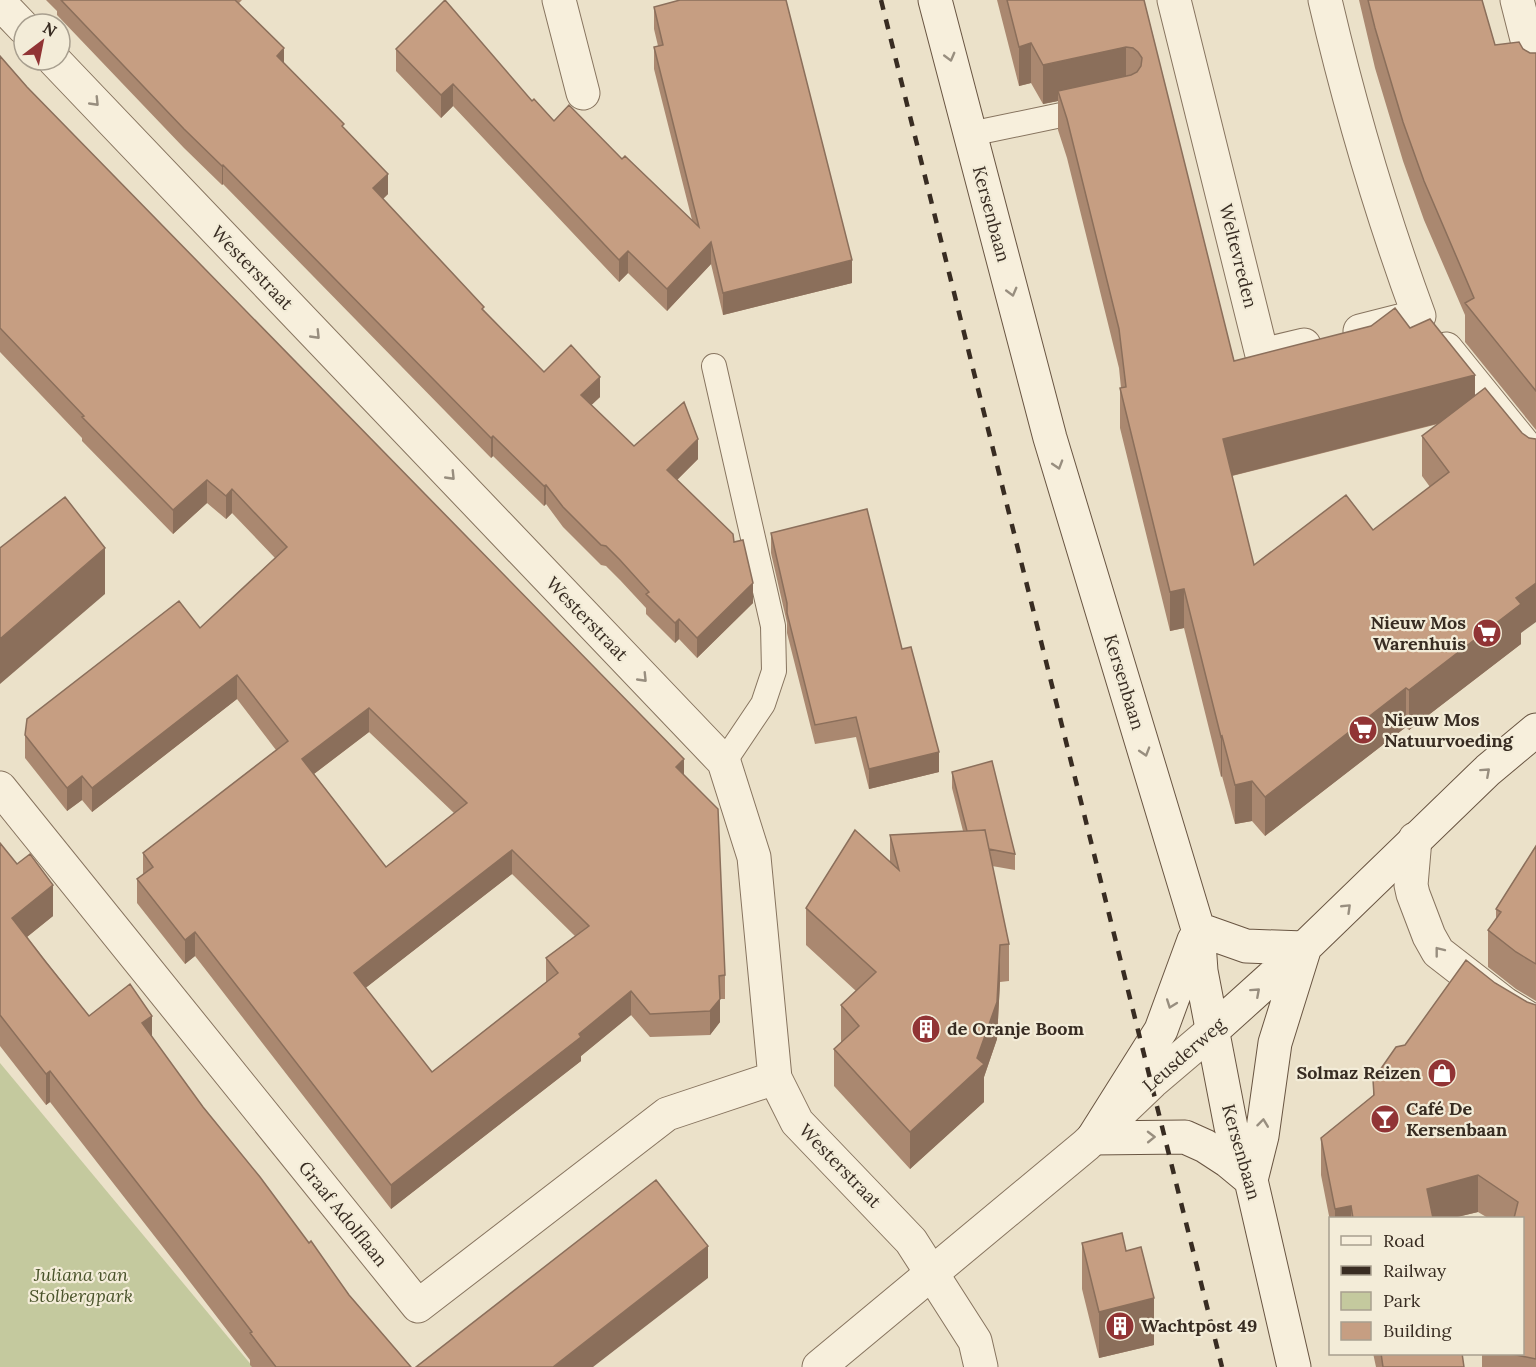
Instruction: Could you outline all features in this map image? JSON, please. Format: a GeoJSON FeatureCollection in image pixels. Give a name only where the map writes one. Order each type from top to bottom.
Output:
{"type":"FeatureCollection","features":[{"type":"Feature","properties":{"kind":"street"},"geometry":{"type":"LineString","coordinates":[[559,0],[583,93]]}},
{"type":"Feature","properties":{"kind":"street","name":"Kersenbaan"},"geometry":{"type":"LineString","coordinates":[[935,0],[1050,438],[1198,929],[1201,971],[1231,1127],[1251,1180],[1294,1367]]}},
{"type":"Feature","properties":{"kind":"street","name":"Weltevreden"},"geometry":{"type":"LineString","coordinates":[[1174,0],[1262,355],[1419,316]]}},
{"type":"Feature","properties":{"kind":"street"},"geometry":{"type":"LineString","coordinates":[[1325,0],[1367,160],[1391,240],[1419,316],[1536,460]]}},
{"type":"Feature","properties":{"kind":"street"},"geometry":{"type":"LineString","coordinates":[[1517,0],[1536,75]]}},
{"type":"Feature","properties":{"kind":"street"},"geometry":{"type":"LineString","coordinates":[[0,3],[12,16]]}},
{"type":"Feature","properties":{"kind":"street","name":"Westerstraat"},"geometry":{"type":"LineString","coordinates":[[65,72],[724,762],[754,857],[775,1078],[797,1122],[911,1241],[975,1341],[981,1367]]}},
{"type":"Feature","properties":{"kind":"street","name":"Leusderweg"},"geometry":{"type":"LineString","coordinates":[[819,1367],[1086,1145],[1152,1082],[1304,948],[1488,770],[1536,730]]}},
{"type":"Feature","properties":{"kind":"street","name":"Graaf Adolflaan"},"geometry":{"type":"LineString","coordinates":[[0,788],[417,1306],[668,1114],[775,1078]]}},
{"type":"Feature","properties":{"kind":"street"},"geometry":{"type":"LineString","coordinates":[[1415,839],[1411,885],[1422,920],[1438,952],[1497,998],[1536,1023]]}},
{"type":"Feature","properties":{"kind":"street"},"geometry":{"type":"LineString","coordinates":[[1198,929],[1246,946],[1304,948],[1275,1042],[1262,1136],[1251,1180],[1205,1146],[1185,1137],[1093,1138],[1161,1030],[1198,929]]}},
{"type":"Feature","properties":{"kind":"lane"},"geometry":{"type":"LineString","coordinates":[[970,134],[1116,103]]}},
{"type":"Feature","properties":{"kind":"lane"},"geometry":{"type":"LineString","coordinates":[[714,366],[773,626],[774,671],[763,704],[724,762]]}},
{"type":"Feature","properties":{"kind":"green space","name":"Juliana van Stolbergpark"},"geometry":{"type":"Polygon","coordinates":[[[0,1063],[253,1367],[0,1367],[0,1063]]]}},
{"type":"Feature","properties":{"kind":"building"},"geometry":{"type":"Polygon","coordinates":[[[61,0],[235,0],[284,48],[277,56],[344,124],[342,126],[388,174],[373,188],[484,307],[482,309],[544,372],[571,345],[600,377],[581,395],[634,446],[684,402],[698,439],[667,470],[733,534],[734,542],[743,540],[753,583],[697,638],[679,619],[675,623],[646,594],[649,592],[620,560],[606,546],[601,545],[563,507],[546,485],[544,486],[493,436],[491,438],[223,165],[184,129],[61,0]]]}},
{"type":"Feature","properties":{"kind":"building"},"geometry":{"type":"Polygon","coordinates":[[[445,0],[532,101],[534,99],[554,121],[569,105],[622,159],[625,156],[699,227],[654,47],[663,45],[654,7],[680,0],[786,0],[852,260],[723,293],[711,242],[667,289],[628,251],[619,260],[453,84],[441,95],[396,49],[445,0]]]}},
{"type":"Feature","properties":{"kind":"building"},"geometry":{"type":"Polygon","coordinates":[[[1007,0],[1144,0],[1234,361],[1371,326],[1395,308],[1410,328],[1430,319],[1475,375],[1223,439],[1254,565],[1346,495],[1373,530],[1449,472],[1422,436],[1485,388],[1522,433],[1529,438],[1536,439],[1536,583],[1516,598],[1521,604],[1409,690],[1406,688],[1265,797],[1252,781],[1235,785],[1184,589],[1170,592],[1120,388],[1126,387],[1119,329],[1058,91],[1131,75],[1141,66],[1142,58],[1133,48],[1126,47],[1043,65],[1031,43],[1019,47],[1007,0]]]}},
{"type":"Feature","properties":{"kind":"building"},"geometry":{"type":"Polygon","coordinates":[[[1368,0],[1482,0],[1495,45],[1519,42],[1523,49],[1536,53],[1536,391],[1465,303],[1474,298],[1424,181],[1403,122],[1368,0]]]}},
{"type":"Feature","properties":{"kind":"building"},"geometry":{"type":"Polygon","coordinates":[[[0,56],[12,72],[684,759],[676,767],[718,809],[725,975],[719,976],[720,999],[710,1011],[650,1014],[631,991],[579,1034],[581,1037],[391,1185],[195,932],[185,940],[137,879],[153,867],[143,853],[288,741],[237,675],[92,788],[82,776],[67,788],[25,735],[27,719],[179,601],[200,628],[287,547],[232,489],[226,496],[207,480],[173,510],[82,417],[84,416],[0,328],[0,56]],[[369,708],[302,759],[386,867],[467,803],[369,708]],[[512,850],[354,973],[432,1072],[558,973],[546,958],[589,926],[512,850]]]}},
{"type":"Feature","properties":{"kind":"building"},"geometry":{"type":"Polygon","coordinates":[[[65,497],[105,548],[0,639],[0,548],[65,497]]]}},
{"type":"Feature","properties":{"kind":"building"},"geometry":{"type":"Polygon","coordinates":[[[867,509],[902,649],[911,647],[939,752],[869,769],[856,717],[815,725],[787,613],[787,603],[771,533],[867,509]]]}},
{"type":"Feature","properties":{"kind":"building"},"geometry":{"type":"Polygon","coordinates":[[[992,761],[1015,854],[989,849],[985,830],[967,831],[952,772],[992,761]]]}},
{"type":"Feature","properties":{"kind":"building"},"geometry":{"type":"Polygon","coordinates":[[[855,830],[899,870],[890,835],[985,830],[1009,944],[1000,945],[997,1002],[977,1058],[984,1064],[910,1132],[834,1049],[859,1026],[841,1005],[876,972],[806,908],[855,830]]]}},
{"type":"Feature","properties":{"kind":"building"},"geometry":{"type":"Polygon","coordinates":[[[0,843],[17,864],[30,854],[53,885],[12,918],[45,961],[89,1016],[130,984],[152,1016],[142,1023],[203,1107],[260,1177],[309,1243],[311,1241],[349,1295],[411,1367],[276,1367],[250,1333],[252,1332],[50,1071],[46,1074],[0,1015],[0,843]]]}},
{"type":"Feature","properties":{"kind":"building"},"geometry":{"type":"Polygon","coordinates":[[[1536,846],[1536,964],[1488,930],[1501,912],[1496,909],[1536,846]]]}},
{"type":"Feature","properties":{"kind":"building"},"geometry":{"type":"Polygon","coordinates":[[[1466,960],[1495,983],[1536,1005],[1536,1359],[1516,1355],[1524,1355],[1524,1217],[1514,1217],[1518,1202],[1478,1175],[1427,1189],[1433,1217],[1353,1217],[1351,1206],[1335,1209],[1321,1138],[1374,1095],[1373,1080],[1396,1047],[1405,1045],[1466,960]]]}},
{"type":"Feature","properties":{"kind":"building"},"geometry":{"type":"Polygon","coordinates":[[[656,1180],[708,1246],[553,1367],[416,1367],[656,1180]]]}},
{"type":"Feature","properties":{"kind":"building"},"geometry":{"type":"Polygon","coordinates":[[[1122,1233],[1126,1251],[1141,1247],[1154,1298],[1099,1312],[1082,1243],[1122,1233]]]}},
{"type":"Feature","properties":{"kind":"building"},"geometry":{"type":"Polygon","coordinates":[[[1381,1355],[1462,1355],[1464,1367],[1383,1367],[1381,1355]]]}},
{"type":"Feature","properties":{"kind":"railway"},"geometry":{"type":"LineString","coordinates":[[881,0],[1222,1367]]}},
{"type":"Feature","properties":{"kind":"place","name":"Nieuw Mos Warenhuis"},"geometry":{"type":"Point","coordinates":[1487,633]}},
{"type":"Feature","properties":{"kind":"place","name":"Nieuw Mos Natuurvoeding"},"geometry":{"type":"Point","coordinates":[1363,730]}},
{"type":"Feature","properties":{"kind":"place","name":"de Oranje Boom"},"geometry":{"type":"Point","coordinates":[926,1029]}},
{"type":"Feature","properties":{"kind":"place","name":"Solmaz Reizen"},"geometry":{"type":"Point","coordinates":[1442,1073]}},
{"type":"Feature","properties":{"kind":"place","name":"Café De Kersenbaan"},"geometry":{"type":"Point","coordinates":[1385,1119]}},
{"type":"Feature","properties":{"kind":"place","name":"Wachtpost 49"},"geometry":{"type":"Point","coordinates":[1120,1326]}}]}
